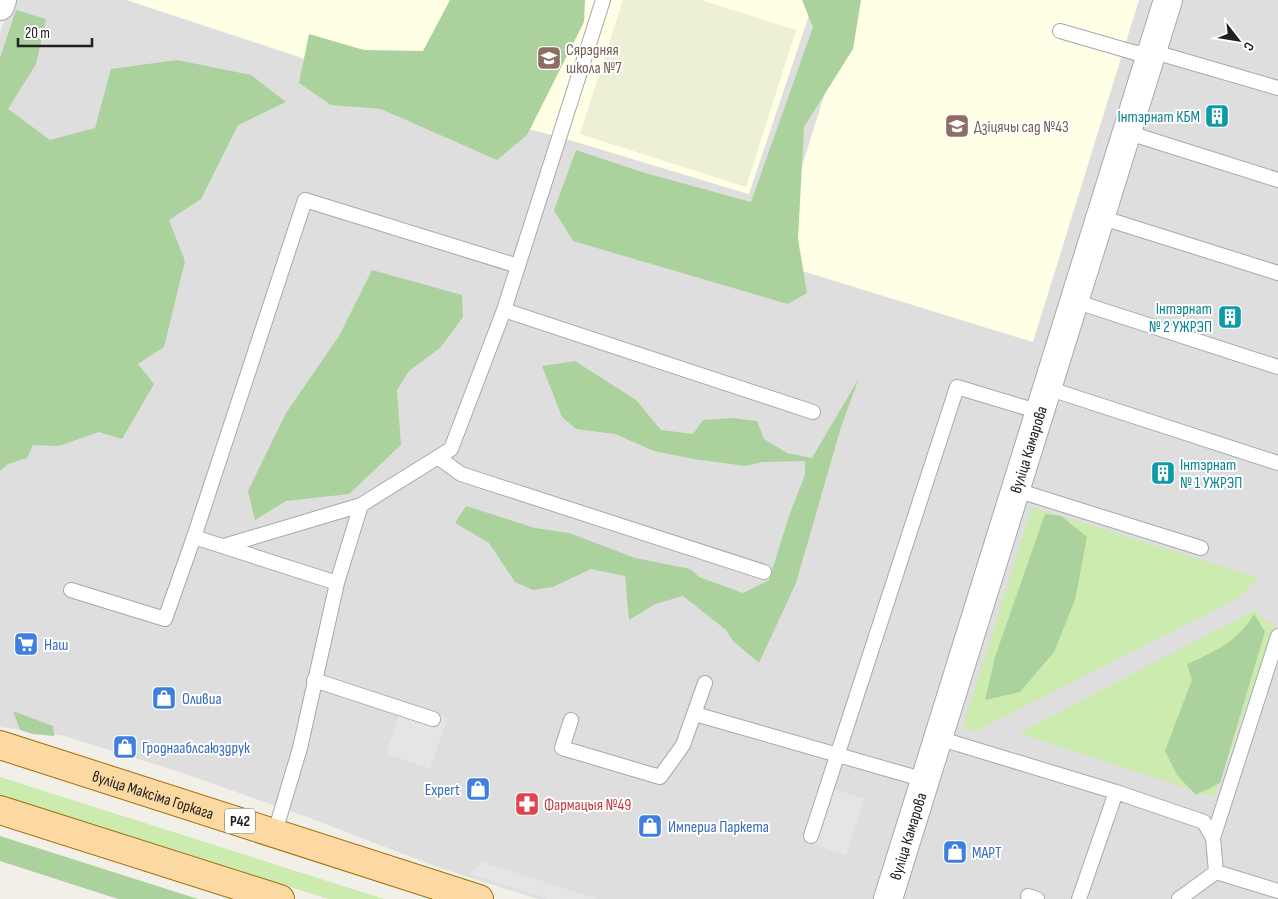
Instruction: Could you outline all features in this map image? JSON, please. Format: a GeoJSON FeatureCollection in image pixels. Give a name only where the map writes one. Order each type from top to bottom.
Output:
{"type":"FeatureCollection","features":[{"type":"Feature","properties":{"kind":"main road","name":"вуліца Максіма Горкага"},"geometry":{"type":"LineString","coordinates":[[0,745],[479,899]]}},
{"type":"Feature","properties":{"kind":"main road"},"geometry":{"type":"LineString","coordinates":[[0,810],[280,899]]}},
{"type":"Feature","properties":{"kind":"street"},"geometry":{"type":"LineString","coordinates":[[0,6],[2,0]]}},
{"type":"Feature","properties":{"kind":"street","name":"вуліца Камарова"},"geometry":{"type":"LineString","coordinates":[[888,899],[1168,0]]}},
{"type":"Feature","properties":{"kind":"lane"},"geometry":{"type":"LineString","coordinates":[[224,546],[362,505],[451,449],[504,310],[603,0]]}},
{"type":"Feature","properties":{"kind":"lane"},"geometry":{"type":"LineString","coordinates":[[1060,30],[1136,53],[1151,51],[1278,88]]}},
{"type":"Feature","properties":{"kind":"lane"},"geometry":{"type":"LineString","coordinates":[[1126,132],[1278,180]]}},
{"type":"Feature","properties":{"kind":"lane"},"geometry":{"type":"LineString","coordinates":[[71,590],[166,620],[305,200],[518,266]]}},
{"type":"Feature","properties":{"kind":"lane"},"geometry":{"type":"LineString","coordinates":[[1100,217],[1278,273]]}},
{"type":"Feature","properties":{"kind":"lane"},"geometry":{"type":"LineString","coordinates":[[1074,301],[1278,367]]}},
{"type":"Feature","properties":{"kind":"lane"},"geometry":{"type":"LineString","coordinates":[[504,310],[813,412]]}},
{"type":"Feature","properties":{"kind":"lane"},"geometry":{"type":"LineString","coordinates":[[810,836],[957,387],[1044,400],[1278,463]]}},
{"type":"Feature","properties":{"kind":"lane"},"geometry":{"type":"LineString","coordinates":[[439,458],[460,474],[764,572]]}},
{"type":"Feature","properties":{"kind":"lane"},"geometry":{"type":"LineString","coordinates":[[1016,490],[1202,548]]}},
{"type":"Feature","properties":{"kind":"lane"},"geometry":{"type":"LineString","coordinates":[[275,832],[298,753],[337,583],[362,505]]}},
{"type":"Feature","properties":{"kind":"lane"},"geometry":{"type":"LineString","coordinates":[[194,537],[337,583]]}},
{"type":"Feature","properties":{"kind":"lane"},"geometry":{"type":"LineString","coordinates":[[1216,872],[1213,838],[1278,636]]}},
{"type":"Feature","properties":{"kind":"lane"},"geometry":{"type":"LineString","coordinates":[[314,680],[433,718]]}},
{"type":"Feature","properties":{"kind":"lane"},"geometry":{"type":"LineString","coordinates":[[571,720],[562,748],[660,778],[683,745],[704,683]]}},
{"type":"Feature","properties":{"kind":"lane"},"geometry":{"type":"LineString","coordinates":[[695,714],[925,780]]}},
{"type":"Feature","properties":{"kind":"lane"},"geometry":{"type":"LineString","coordinates":[[938,738],[1116,792],[1204,822],[1213,838]]}},
{"type":"Feature","properties":{"kind":"lane"},"geometry":{"type":"LineString","coordinates":[[1079,899],[1116,792]]}},
{"type":"Feature","properties":{"kind":"lane"},"geometry":{"type":"LineString","coordinates":[[1216,872],[1278,892]]}},
{"type":"Feature","properties":{"kind":"lane"},"geometry":{"type":"LineString","coordinates":[[1179,899],[1216,872]]}},
{"type":"Feature","properties":{"kind":"shaded area"},"geometry":{"type":"Polygon","coordinates":[[[11,0],[127,0],[478,116],[560,137],[748,194],[814,0],[1278,0],[1278,899],[538,899],[440,868],[307,817],[183,773],[64,736],[0,727],[0,34],[11,0]]]}},
{"type":"Feature","properties":{"kind":"shaded area","name":"Сярэдняя школа №7"},"geometry":{"type":"Polygon","coordinates":[[[127,0],[814,0],[749,194],[560,137],[478,116],[127,0]]]}},
{"type":"Feature","properties":{"kind":"shaded area"},"geometry":{"type":"Polygon","coordinates":[[[623,0],[701,0],[796,30],[746,187],[580,134],[623,0]]]}},
{"type":"Feature","properties":{"kind":"shaded area","name":"Дзіцячы сад №43"},"geometry":{"type":"Polygon","coordinates":[[[854,0],[1139,0],[1033,342],[799,270],[777,246],[854,0]]]}},
{"type":"Feature","properties":{"kind":"shaded area"},"geometry":{"type":"Polygon","coordinates":[[[403,703],[448,718],[430,769],[386,754],[403,703]]]}},
{"type":"Feature","properties":{"kind":"shaded area"},"geometry":{"type":"Polygon","coordinates":[[[819,784],[865,799],[846,855],[801,840],[819,784]]]}},
{"type":"Feature","properties":{"kind":"shaded area"},"geometry":{"type":"Polygon","coordinates":[[[482,862],[598,899],[548,899],[470,874],[482,862]]]}},
{"type":"Feature","properties":{"kind":"green space"},"geometry":{"type":"Polygon","coordinates":[[[450,0],[585,0],[584,22],[527,135],[497,160],[381,109],[331,105],[299,83],[309,34],[364,50],[423,51],[450,0]]]}},
{"type":"Feature","properties":{"kind":"green space"},"geometry":{"type":"Polygon","coordinates":[[[802,0],[861,0],[853,49],[804,127],[798,239],[807,293],[788,304],[573,241],[554,210],[576,150],[645,173],[751,202],[813,27],[802,0]]]}},
{"type":"Feature","properties":{"kind":"green space"},"geometry":{"type":"Polygon","coordinates":[[[16,10],[46,19],[36,64],[8,109],[50,140],[95,128],[111,69],[177,60],[251,75],[286,102],[238,125],[201,199],[169,220],[185,261],[164,347],[138,364],[154,384],[122,439],[99,432],[59,446],[33,445],[27,458],[8,464],[0,471],[0,58],[16,10]]]}},
{"type":"Feature","properties":{"kind":"green space"},"geometry":{"type":"Polygon","coordinates":[[[372,270],[462,295],[463,317],[440,348],[409,371],[397,390],[401,445],[349,494],[286,501],[255,520],[248,491],[286,413],[339,336],[372,270]]]}},
{"type":"Feature","properties":{"kind":"green space"},"geometry":{"type":"Polygon","coordinates":[[[575,361],[636,400],[661,430],[693,434],[703,420],[732,418],[757,421],[764,439],[787,453],[812,458],[859,378],[841,427],[796,583],[759,663],[733,641],[726,630],[683,596],[655,604],[629,620],[625,576],[591,569],[553,587],[533,590],[515,582],[489,543],[455,523],[466,506],[535,528],[569,533],[635,558],[690,569],[699,577],[743,593],[769,580],[790,513],[805,475],[805,461],[763,462],[745,466],[694,459],[654,451],[615,434],[576,429],[562,417],[542,366],[575,361]]]}},
{"type":"Feature","properties":{"kind":"green space"},"geometry":{"type":"Polygon","coordinates":[[[1032,507],[1259,578],[1238,598],[976,731],[963,727],[1032,507]]]}},
{"type":"Feature","properties":{"kind":"green space"},"geometry":{"type":"Polygon","coordinates":[[[1045,514],[1061,516],[1087,537],[1075,600],[1054,652],[1020,692],[985,700],[995,657],[1045,514]]]}},
{"type":"Feature","properties":{"kind":"green space"},"geometry":{"type":"Polygon","coordinates":[[[1255,610],[1274,627],[1214,797],[1019,733],[1255,610]]]}},
{"type":"Feature","properties":{"kind":"green space"},"geometry":{"type":"Polygon","coordinates":[[[1254,614],[1265,632],[1220,783],[1196,795],[1177,775],[1165,751],[1192,680],[1187,664],[1207,655],[1234,638],[1254,614]]]}},
{"type":"Feature","properties":{"kind":"green space"},"geometry":{"type":"Polygon","coordinates":[[[13,711],[53,726],[54,736],[33,734],[20,730],[13,711]]]}},
{"type":"Feature","properties":{"kind":"green space"},"geometry":{"type":"Polygon","coordinates":[[[0,777],[384,899],[328,899],[0,795],[0,777]]]}},
{"type":"Feature","properties":{"kind":"green space"},"geometry":{"type":"Polygon","coordinates":[[[0,836],[198,899],[118,899],[0,861],[0,836]]]}},
{"type":"Feature","properties":{"kind":"place","name":"Сярэдняя школа №7"},"geometry":{"type":"Point","coordinates":[549,58]}},
{"type":"Feature","properties":{"kind":"place","name":"Інтэрнат КБМ"},"geometry":{"type":"Point","coordinates":[1217,116]}},
{"type":"Feature","properties":{"kind":"place","name":"Дзіцячы сад №43"},"geometry":{"type":"Point","coordinates":[957,126]}},
{"type":"Feature","properties":{"kind":"place","name":"Інтэрнат № 2 УЖРЭП"},"geometry":{"type":"Point","coordinates":[1230,317]}},
{"type":"Feature","properties":{"kind":"place","name":"Інтэрнат № 1 УЖРЭП"},"geometry":{"type":"Point","coordinates":[1163,473]}},
{"type":"Feature","properties":{"kind":"place","name":"Наш"},"geometry":{"type":"Point","coordinates":[26,644]}},
{"type":"Feature","properties":{"kind":"place","name":"Оливиа"},"geometry":{"type":"Point","coordinates":[164,698]}},
{"type":"Feature","properties":{"kind":"place","name":"Гроднааблсаюздрук"},"geometry":{"type":"Point","coordinates":[125,747]}},
{"type":"Feature","properties":{"kind":"place","name":"Expert"},"geometry":{"type":"Point","coordinates":[478,789]}},
{"type":"Feature","properties":{"kind":"place","name":"Фармацыя №49"},"geometry":{"type":"Point","coordinates":[527,804]}},
{"type":"Feature","properties":{"kind":"place","name":"Империа Паркета"},"geometry":{"type":"Point","coordinates":[650,826]}},
{"type":"Feature","properties":{"kind":"place","name":"МАРТ"},"geometry":{"type":"Point","coordinates":[955,852]}}]}
